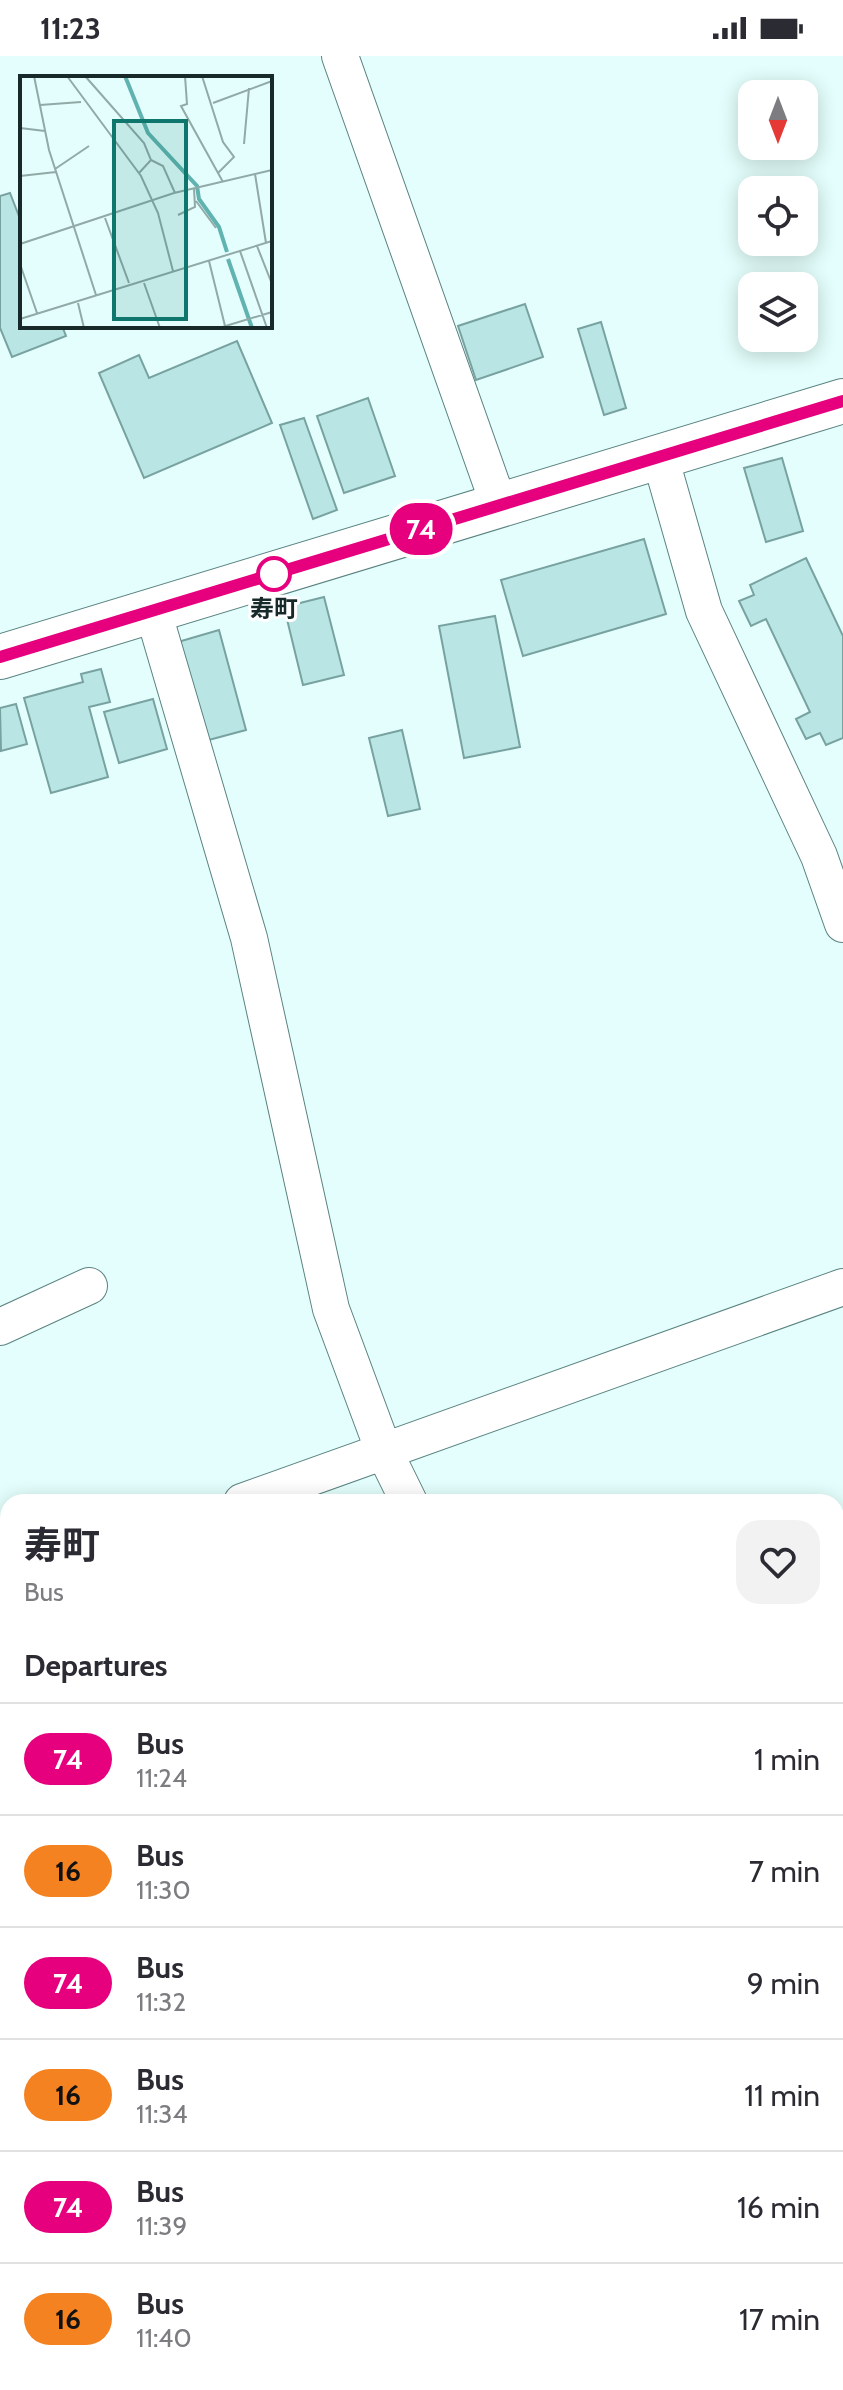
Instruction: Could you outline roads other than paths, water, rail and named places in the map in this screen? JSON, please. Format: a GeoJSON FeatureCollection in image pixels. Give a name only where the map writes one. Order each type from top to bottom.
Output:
{"type":"FeatureCollection","features":[{"type":"Feature","properties":{"kind":"highway"},"geometry":{"type":"LineString","coordinates":[[0,657],[843,401]]}},
{"type":"Feature","properties":{"kind":"street"},"geometry":{"type":"LineString","coordinates":[[340,56],[499,505]]}},
{"type":"Feature","properties":{"kind":"street"},"geometry":{"type":"LineString","coordinates":[[660,457],[704,611],[819,856],[843,924]]}},
{"type":"Feature","properties":{"kind":"street"},"geometry":{"type":"LineString","coordinates":[[153,611],[249,938],[331,1309],[383,1449],[405,1494]]}},
{"type":"Feature","properties":{"kind":"street"},"geometry":{"type":"LineString","coordinates":[[0,1327],[89,1286]]}},
{"type":"Feature","properties":{"kind":"street"},"geometry":{"type":"LineString","coordinates":[[263,1494],[843,1287]]}},
{"type":"Feature","properties":{"kind":"place","name":"寿町"},"geometry":{"type":"Point","coordinates":[274,574]}}]}
